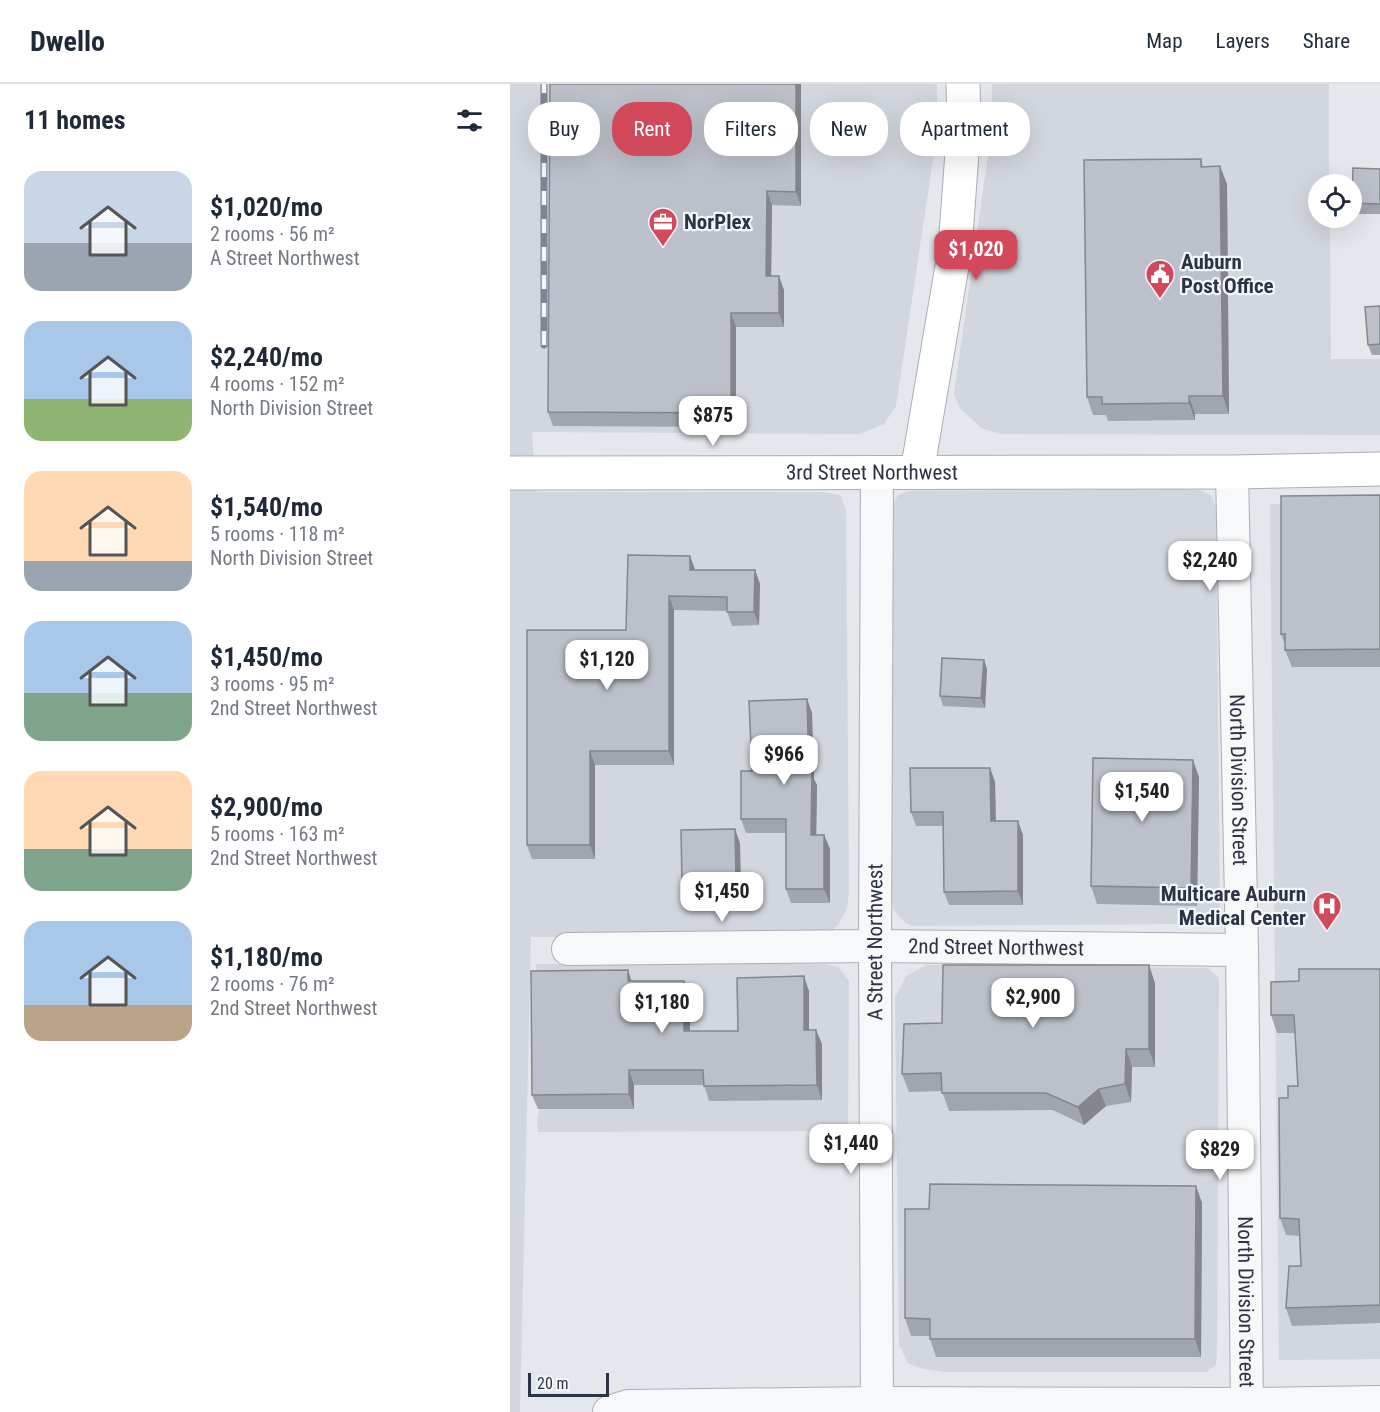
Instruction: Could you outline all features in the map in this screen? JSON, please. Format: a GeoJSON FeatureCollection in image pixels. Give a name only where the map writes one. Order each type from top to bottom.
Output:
{"type":"FeatureCollection","features":[{"type":"Feature","properties":{"kind":"street"},"geometry":{"type":"LineString","coordinates":[[917,472],[955,249],[964,125],[963,84]]}},
{"type":"Feature","properties":{"kind":"street","name":"3rd Street Northwest"},"geometry":{"type":"LineString","coordinates":[[510,473],[1232,472],[1380,469]]}},
{"type":"Feature","properties":{"kind":"street","name":"A Street Northwest"},"geometry":{"type":"LineString","coordinates":[[877,1408],[875,946],[878,472]]}},
{"type":"Feature","properties":{"kind":"street","name":"North Division Street"},"geometry":{"type":"LineString","coordinates":[[1232,472],[1242,950],[1247,1408]]}},
{"type":"Feature","properties":{"kind":"street","name":"2nd Street Northwest"},"geometry":{"type":"LineString","coordinates":[[568,949],[875,946],[1242,950]]}},
{"type":"Feature","properties":{"kind":"street"},"geometry":{"type":"LineString","coordinates":[[609,1412],[628,1406],[1247,1408],[1380,1402]]}},
{"type":"Feature","properties":{"kind":"shaded area"},"geometry":{"type":"Polygon","coordinates":[[[510,84],[937,84],[937,102],[900,102],[900,156],[934,156],[896,406],[884,424],[860,434],[532,432],[536,492],[823,492],[840,495],[846,510],[849,891],[847,909],[838,925],[824,937],[531,937],[520,1412],[510,1412],[510,84]]]}},
{"type":"Feature","properties":{"kind":"shaded area"},"geometry":{"type":"Polygon","coordinates":[[[992,84],[1329,84],[1329,174],[1308,174],[1308,228],[1330,228],[1331,359],[1380,359],[1380,435],[1000,434],[981,428],[960,408],[954,394],[988,156],[1030,156],[1030,102],[992,102],[992,84]]]}},
{"type":"Feature","properties":{"kind":"shaded area"},"geometry":{"type":"Polygon","coordinates":[[[1199,490],[1211,495],[1216,508],[1220,906],[1216,915],[1203,921],[1187,924],[913,926],[907,924],[893,908],[891,898],[889,511],[898,495],[908,491],[1199,490]]]}},
{"type":"Feature","properties":{"kind":"shaded area","name":"Multicare Auburn Medical Center"},"geometry":{"type":"Polygon","coordinates":[[[1380,503],[1380,1359],[1279,1360],[1270,504],[1380,503]]]}},
{"type":"Feature","properties":{"kind":"shaded area"},"geometry":{"type":"Polygon","coordinates":[[[536,964],[826,964],[838,967],[849,981],[848,1131],[538,1132],[537,1121],[541,1102],[536,964]]]}},
{"type":"Feature","properties":{"kind":"shaded area"},"geometry":{"type":"Polygon","coordinates":[[[926,965],[1208,968],[1219,978],[1216,1365],[1206,1372],[944,1372],[923,1369],[908,1363],[899,1345],[895,998],[906,976],[926,965]]]}},
{"type":"Feature","properties":{"kind":"building","name":"NorPlex"},"geometry":{"type":"Polygon","coordinates":[[[550,84],[796,84],[796,102],[704,102],[704,156],[796,156],[796,192],[767,191],[766,276],[779,276],[779,313],[731,313],[731,413],[548,412],[550,156],[600,156],[600,102],[550,102],[550,84]]]}},
{"type":"Feature","properties":{"kind":"building","name":"Auburn Post Office"},"geometry":{"type":"Polygon","coordinates":[[[1201,159],[1201,167],[1220,166],[1223,396],[1189,396],[1189,403],[1102,404],[1102,397],[1087,397],[1084,160],[1201,159]]]}},
{"type":"Feature","properties":{"kind":"building"},"geometry":{"type":"Polygon","coordinates":[[[1353,168],[1380,169],[1380,204],[1362,203],[1362,174],[1353,174],[1353,168]]]}},
{"type":"Feature","properties":{"kind":"building"},"geometry":{"type":"Polygon","coordinates":[[[1380,306],[1380,344],[1368,345],[1365,307],[1380,306]]]}},
{"type":"Feature","properties":{"kind":"building"},"geometry":{"type":"Polygon","coordinates":[[[1380,495],[1380,649],[1285,650],[1285,634],[1281,634],[1281,496],[1380,495]]]}},
{"type":"Feature","properties":{"kind":"building"},"geometry":{"type":"Polygon","coordinates":[[[628,555],[690,556],[690,570],[755,570],[754,612],[727,612],[727,597],[669,596],[669,751],[590,751],[590,845],[527,845],[527,630],[626,630],[628,555]]]}},
{"type":"Feature","properties":{"kind":"building"},"geometry":{"type":"Polygon","coordinates":[[[942,658],[984,660],[981,698],[940,696],[942,658]]]}},
{"type":"Feature","properties":{"kind":"building"},"geometry":{"type":"Polygon","coordinates":[[[807,699],[809,772],[812,772],[811,835],[824,835],[824,889],[786,889],[786,819],[741,819],[741,771],[752,771],[749,701],[807,699]]]}},
{"type":"Feature","properties":{"kind":"building"},"geometry":{"type":"Polygon","coordinates":[[[1093,758],[1193,760],[1191,888],[1091,886],[1093,758]]]}},
{"type":"Feature","properties":{"kind":"building"},"geometry":{"type":"Polygon","coordinates":[[[910,768],[990,768],[991,821],[1018,821],[1018,891],[944,892],[943,812],[911,812],[910,768]]]}},
{"type":"Feature","properties":{"kind":"building"},"geometry":{"type":"Polygon","coordinates":[[[735,829],[736,883],[682,884],[681,830],[735,829]]]}},
{"type":"Feature","properties":{"kind":"building"},"geometry":{"type":"Polygon","coordinates":[[[943,965],[1149,965],[1149,1049],[1126,1049],[1125,1084],[1099,1089],[1078,1107],[1046,1093],[942,1093],[941,1073],[902,1074],[904,1024],[942,1023],[943,965]]]}},
{"type":"Feature","properties":{"kind":"building"},"geometry":{"type":"Polygon","coordinates":[[[1299,969],[1380,969],[1380,1305],[1286,1308],[1289,1266],[1301,1266],[1299,1219],[1280,1218],[1279,1098],[1288,1098],[1288,1086],[1298,1086],[1294,1015],[1271,1015],[1271,982],[1299,981],[1299,969]]]}},
{"type":"Feature","properties":{"kind":"building"},"geometry":{"type":"Polygon","coordinates":[[[628,970],[628,981],[684,981],[684,1031],[738,1031],[737,978],[804,976],[804,1030],[816,1030],[817,1085],[704,1086],[703,1070],[629,1070],[629,1094],[532,1095],[531,971],[628,970]]]}},
{"type":"Feature","properties":{"kind":"building"},"geometry":{"type":"Polygon","coordinates":[[[930,1184],[1196,1186],[1195,1339],[930,1339],[930,1319],[905,1318],[905,1209],[929,1209],[930,1184]]]}},
{"type":"Feature","properties":{"kind":"railway"},"geometry":{"type":"LineString","coordinates":[[544,84],[544,345]]}},
{"type":"Feature","properties":{"kind":"place","name":"NorPlex"},"geometry":{"type":"Point","coordinates":[663,248]}},
{"type":"Feature","properties":{"kind":"place","name":"Auburn Post Office"},"geometry":{"type":"Point","coordinates":[1160,300]}},
{"type":"Feature","properties":{"kind":"place","name":"Multicare Auburn Medical Center"},"geometry":{"type":"Point","coordinates":[1327,932]}}]}
